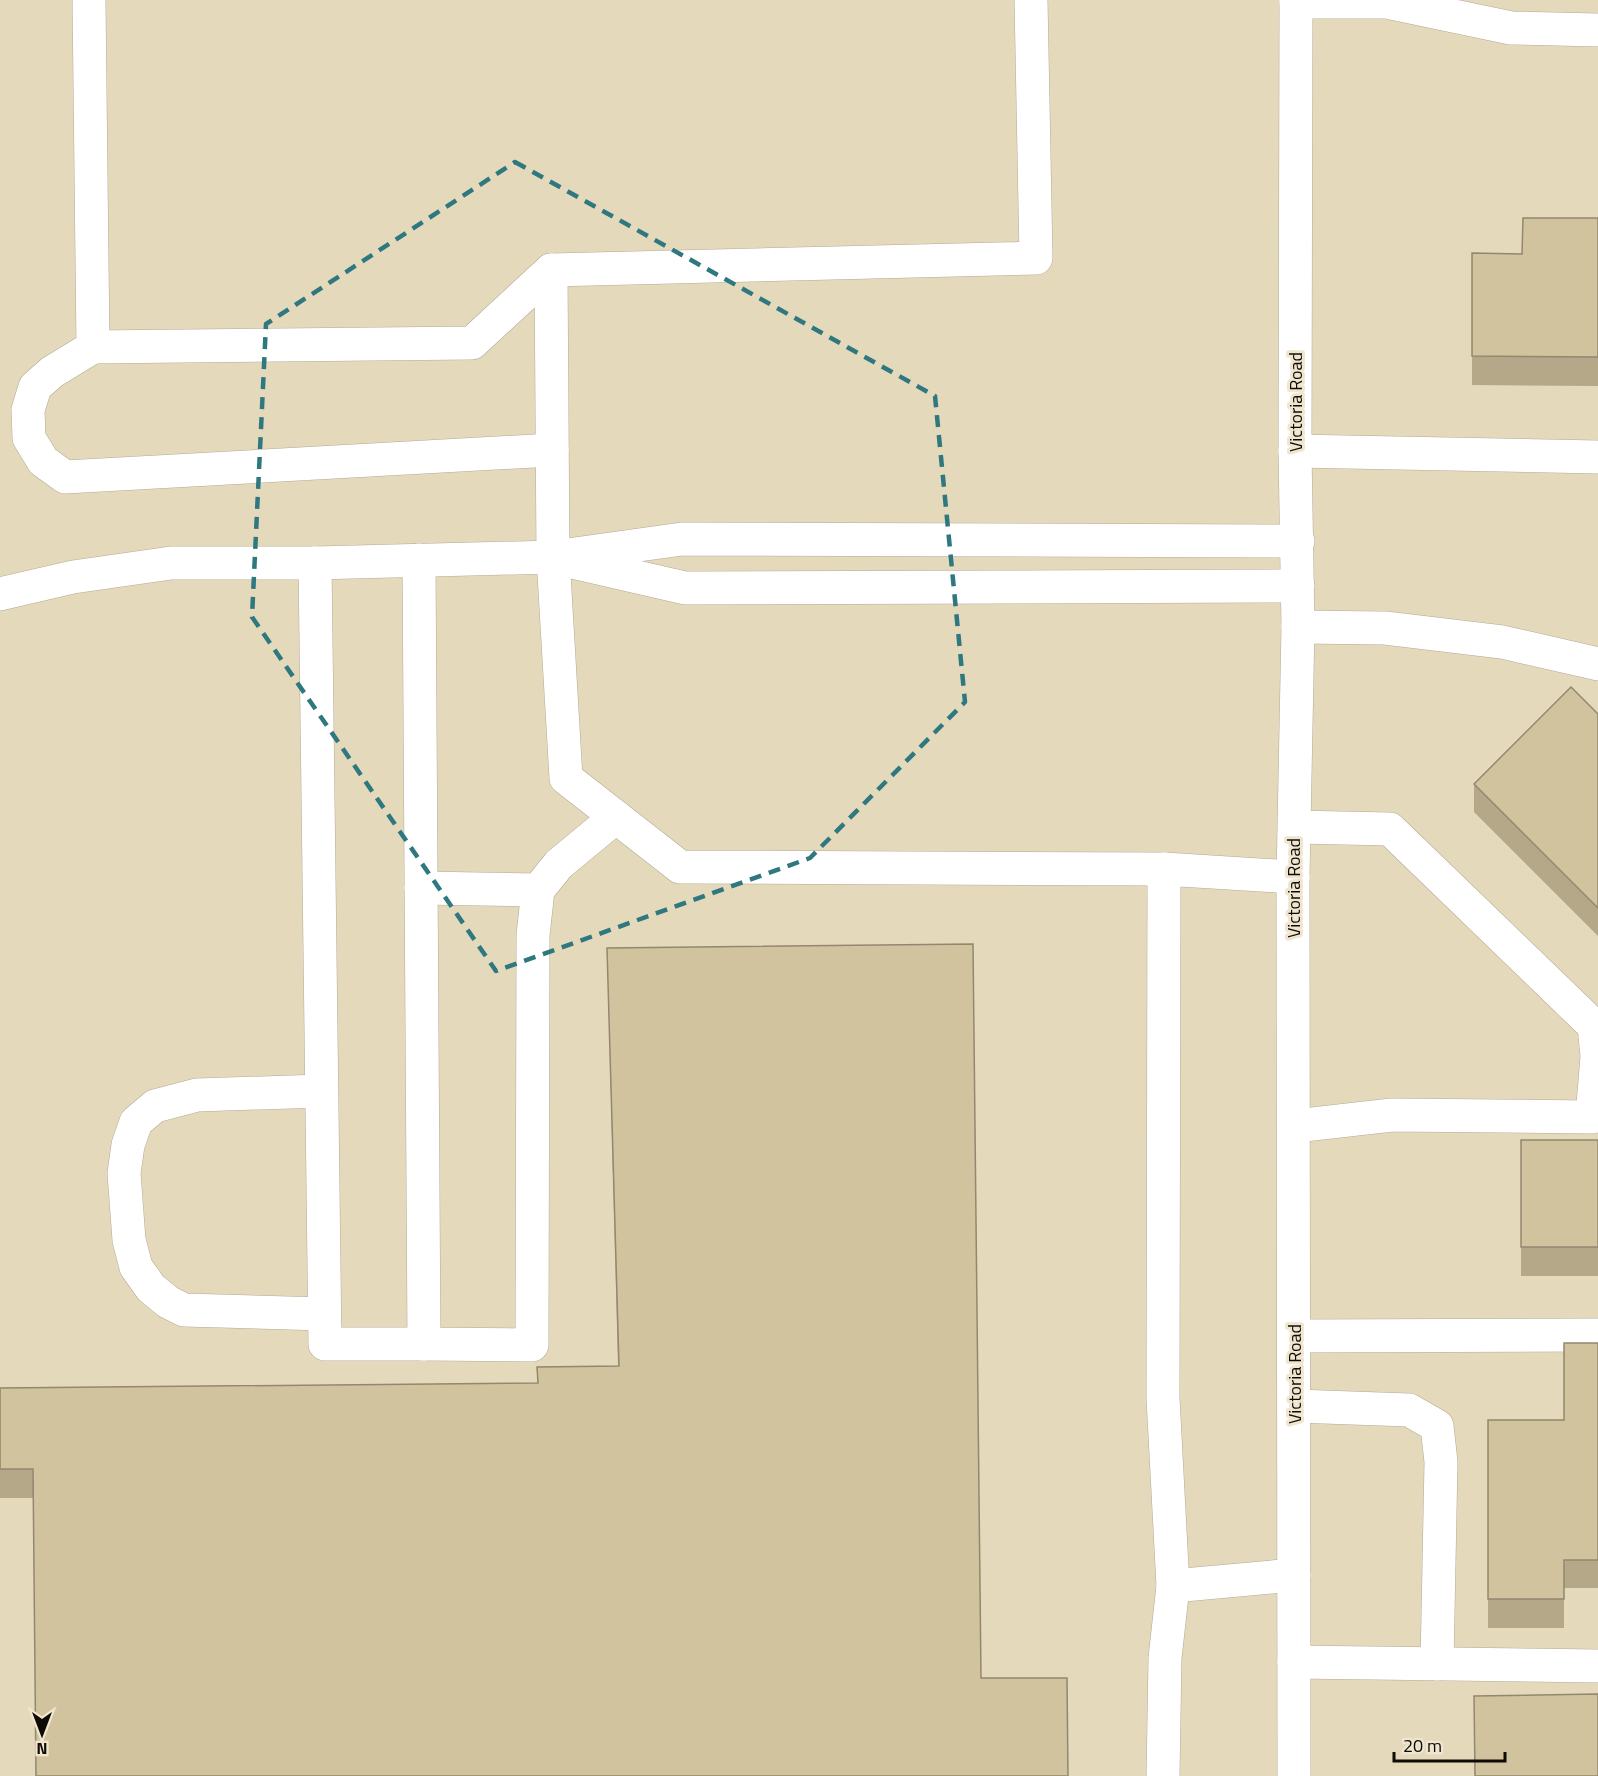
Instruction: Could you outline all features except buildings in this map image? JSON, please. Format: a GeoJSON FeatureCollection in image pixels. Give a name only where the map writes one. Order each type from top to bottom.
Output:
{"type":"FeatureCollection","features":[{"type":"Feature","properties":{"kind":"street"},"geometry":{"type":"LineString","coordinates":[[89,0],[93,347]]}},
{"type":"Feature","properties":{"kind":"street"},"geometry":{"type":"LineString","coordinates":[[552,450],[65,477],[43,460],[30,438],[28,410],[35,387],[52,372],[93,347],[472,343],[551,270],[1036,258],[1031,0]]}},
{"type":"Feature","properties":{"kind":"street"},"geometry":{"type":"LineString","coordinates":[[1296,1],[1387,2],[1511,27],[1598,30]]}},
{"type":"Feature","properties":{"kind":"street","name":"Victoria Road"},"geometry":{"type":"LineString","coordinates":[[1294,1776],[1293,877],[1298,627],[1295,451],[1296,1]]}},
{"type":"Feature","properties":{"kind":"street"},"geometry":{"type":"LineString","coordinates":[[551,270],[553,557],[566,778],[680,867],[1164,869],[1293,877]]}},
{"type":"Feature","properties":{"kind":"street"},"geometry":{"type":"LineString","coordinates":[[1295,451],[1598,457]]}},
{"type":"Feature","properties":{"kind":"street"},"geometry":{"type":"LineString","coordinates":[[0,594],[73,577],[171,563],[315,563],[553,557],[682,539],[1298,541]]}},
{"type":"Feature","properties":{"kind":"street"},"geometry":{"type":"LineString","coordinates":[[553,557],[685,588],[1298,586]]}},
{"type":"Feature","properties":{"kind":"street"},"geometry":{"type":"LineString","coordinates":[[419,560],[424,1344]]}},
{"type":"Feature","properties":{"kind":"street"},"geometry":{"type":"LineString","coordinates":[[315,563],[325,1344],[531,1344],[533,935],[538,890],[559,864],[616,817]]}},
{"type":"Feature","properties":{"kind":"street"},"geometry":{"type":"LineString","coordinates":[[1298,627],[1385,628],[1490,641],[1598,664]]}},
{"type":"Feature","properties":{"kind":"street"},"geometry":{"type":"LineString","coordinates":[[1295,826],[1390,829],[1594,1026],[1597,1056],[1595,1117],[1392,1115],[1295,1126]]}},
{"type":"Feature","properties":{"kind":"street"},"geometry":{"type":"LineString","coordinates":[[1163,1776],[1165,1658],[1173,1586],[1163,1398],[1164,869]]}},
{"type":"Feature","properties":{"kind":"street"},"geometry":{"type":"LineString","coordinates":[[421,888],[538,890]]}},
{"type":"Feature","properties":{"kind":"street"},"geometry":{"type":"LineString","coordinates":[[321,1091],[197,1095],[155,1106],[136,1122],[128,1145],[124,1173],[129,1240],[136,1267],[151,1288],[168,1302],[184,1310],[324,1314]]}},
{"type":"Feature","properties":{"kind":"street"},"geometry":{"type":"LineString","coordinates":[[1295,1336],[1598,1335]]}},
{"type":"Feature","properties":{"kind":"street"},"geometry":{"type":"LineString","coordinates":[[1295,1406],[1409,1410],[1437,1426],[1441,1462],[1437,1664]]}},
{"type":"Feature","properties":{"kind":"street"},"geometry":{"type":"LineString","coordinates":[[1173,1586],[1294,1575]]}},
{"type":"Feature","properties":{"kind":"street"},"geometry":{"type":"LineString","coordinates":[[1294,1662],[1598,1666]]}},
{"type":"Feature","properties":{"kind":"highlighted area"},"geometry":{"type":"Polygon","coordinates":[[[515,162],[935,396],[965,702],[810,858],[496,971],[252,617],[266,324],[515,162]]]}},
{"type":"Feature","properties":{"kind":"shaded area"},"geometry":{"type":"Polygon","coordinates":[[[0,0],[1598,0],[1598,1776],[0,1776],[0,0]]]}}]}
